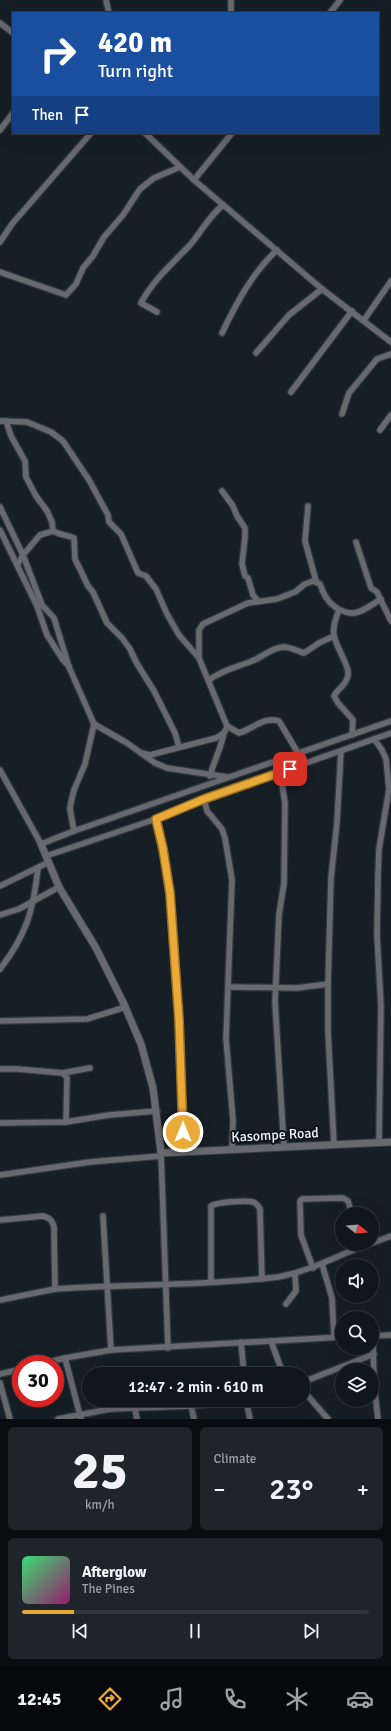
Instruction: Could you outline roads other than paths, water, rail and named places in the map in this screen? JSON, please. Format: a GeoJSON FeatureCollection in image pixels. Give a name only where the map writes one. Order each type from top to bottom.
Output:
{"type":"FeatureCollection","features":[{"type":"Feature","properties":{"kind":"street"},"geometry":{"type":"LineString","coordinates":[[106,0],[109,12]]}},
{"type":"Feature","properties":{"kind":"street"},"geometry":{"type":"LineString","coordinates":[[230,0],[231,12]]}},
{"type":"Feature","properties":{"kind":"street"},"geometry":{"type":"LineString","coordinates":[[331,12],[340,0]]}},
{"type":"Feature","properties":{"kind":"street"},"geometry":{"type":"LineString","coordinates":[[0,23],[12,32]]}},
{"type":"Feature","properties":{"kind":"street"},"geometry":{"type":"LineString","coordinates":[[0,130],[12,114]]}},
{"type":"Feature","properties":{"kind":"street"},"geometry":{"type":"LineString","coordinates":[[0,242],[12,224],[90,134]]}},
{"type":"Feature","properties":{"kind":"street"},"geometry":{"type":"LineString","coordinates":[[146,134],[194,180],[223,205],[322,289],[391,342]]}},
{"type":"Feature","properties":{"kind":"street"},"geometry":{"type":"LineString","coordinates":[[194,180],[231,134]]}},
{"type":"Feature","properties":{"kind":"street"},"geometry":{"type":"LineString","coordinates":[[0,272],[66,295],[76,284],[83,268],[93,256],[104,237],[123,215],[140,189],[154,178],[180,167]]}},
{"type":"Feature","properties":{"kind":"street"},"geometry":{"type":"LineString","coordinates":[[157,312],[141,304],[146,294],[173,261],[190,244],[213,214],[223,205]]}},
{"type":"Feature","properties":{"kind":"street"},"geometry":{"type":"LineString","coordinates":[[222,333],[245,289],[269,257],[277,250]]}},
{"type":"Feature","properties":{"kind":"street"},"geometry":{"type":"LineString","coordinates":[[364,320],[391,281]]}},
{"type":"Feature","properties":{"kind":"street"},"geometry":{"type":"LineString","coordinates":[[256,353],[289,315],[322,289]]}},
{"type":"Feature","properties":{"kind":"street"},"geometry":{"type":"LineString","coordinates":[[291,392],[352,311]]}},
{"type":"Feature","properties":{"kind":"street"},"geometry":{"type":"LineString","coordinates":[[342,414],[349,392],[377,359],[391,354]]}},
{"type":"Feature","properties":{"kind":"street"},"geometry":{"type":"LineString","coordinates":[[380,430],[391,415]]}},
{"type":"Feature","properties":{"kind":"street"},"geometry":{"type":"LineString","coordinates":[[3,421],[25,460],[26,478],[36,496],[47,511],[52,522],[53,531]]}},
{"type":"Feature","properties":{"kind":"street"},"geometry":{"type":"LineString","coordinates":[[3,421],[27,422],[51,432],[63,441],[89,480],[108,515],[109,522],[121,534],[130,558],[138,573],[146,576],[156,589],[167,614],[179,635],[199,658],[227,726],[239,732],[251,729],[265,721],[279,721],[298,753]]}},
{"type":"Feature","properties":{"kind":"street"},"geometry":{"type":"LineString","coordinates":[[222,491],[233,506],[237,516],[245,528],[246,537],[242,564],[253,595],[258,601]]}},
{"type":"Feature","properties":{"kind":"street"},"geometry":{"type":"LineString","coordinates":[[0,506],[23,555],[42,605],[54,618],[70,667],[94,724],[155,763],[167,768],[210,776],[229,777]]}},
{"type":"Feature","properties":{"kind":"street"},"geometry":{"type":"LineString","coordinates":[[308,506],[305,541],[316,581],[320,584],[327,601],[347,614],[357,613],[380,599]]}},
{"type":"Feature","properties":{"kind":"street"},"geometry":{"type":"LineString","coordinates":[[0,530],[18,564],[37,606],[47,635],[63,660],[70,667]]}},
{"type":"Feature","properties":{"kind":"street"},"geometry":{"type":"LineString","coordinates":[[18,564],[23,555],[40,535],[53,531],[62,536],[67,535],[74,538],[75,559],[88,586],[93,592],[107,623],[122,638],[130,649],[175,733],[179,747]]}},
{"type":"Feature","properties":{"kind":"street"},"geometry":{"type":"LineString","coordinates":[[356,542],[371,588],[377,592],[391,622]]}},
{"type":"Feature","properties":{"kind":"street"},"geometry":{"type":"LineString","coordinates":[[199,658],[199,630],[203,624],[248,603],[277,599],[295,592],[305,584],[316,581]]}},
{"type":"Feature","properties":{"kind":"street"},"geometry":{"type":"LineString","coordinates":[[339,610],[333,627],[334,636],[348,672],[344,684],[334,696],[338,703],[353,720],[352,735]]}},
{"type":"Feature","properties":{"kind":"street"},"geometry":{"type":"LineString","coordinates":[[208,680],[223,671],[253,661],[273,650],[283,647],[304,653],[319,643],[334,636]]}},
{"type":"Feature","properties":{"kind":"street"},"geometry":{"type":"LineString","coordinates":[[41,844],[74,831],[391,721]]}},
{"type":"Feature","properties":{"kind":"street"},"geometry":{"type":"LineString","coordinates":[[74,831],[70,809],[71,802],[74,790],[85,764],[94,724]]}},
{"type":"Feature","properties":{"kind":"street"},"geometry":{"type":"LineString","coordinates":[[210,776],[227,726]]}},
{"type":"Feature","properties":{"kind":"street"},"geometry":{"type":"LineString","coordinates":[[141,753],[150,755],[216,738],[224,733]]}},
{"type":"Feature","properties":{"kind":"street"},"geometry":{"type":"LineString","coordinates":[[0,886],[38,868],[47,859],[156,819],[204,799],[391,733]]}},
{"type":"Feature","properties":{"kind":"street"},"geometry":{"type":"LineString","coordinates":[[374,739],[382,750],[386,759],[389,789],[378,859],[377,941],[381,1006],[379,1143]]}},
{"type":"Feature","properties":{"kind":"street"},"geometry":{"type":"LineString","coordinates":[[334,1145],[328,1030],[328,984],[331,878],[337,822],[341,751]]}},
{"type":"Feature","properties":{"kind":"street"},"geometry":{"type":"LineString","coordinates":[[0,770],[41,844],[60,887],[96,948],[126,1007],[141,1044],[154,1088],[161,1154],[168,1348]]}},
{"type":"Feature","properties":{"kind":"street"},"geometry":{"type":"LineString","coordinates":[[278,773],[282,784],[285,803],[284,883],[279,915],[275,988],[284,1147]]}},
{"type":"Feature","properties":{"kind":"street"},"geometry":{"type":"LineString","coordinates":[[204,799],[207,811],[222,829],[225,838],[232,880],[228,937],[229,986],[226,1039],[233,1120],[232,1150]]}},
{"type":"Feature","properties":{"kind":"street"},"geometry":{"type":"LineString","coordinates":[[156,819],[166,869],[172,917],[180,1041],[183,1152]]}},
{"type":"Feature","properties":{"kind":"street"},"geometry":{"type":"LineString","coordinates":[[0,969],[24,933],[34,901],[38,868]]}},
{"type":"Feature","properties":{"kind":"street"},"geometry":{"type":"LineString","coordinates":[[0,915],[19,909],[60,887]]}},
{"type":"Feature","properties":{"kind":"street"},"geometry":{"type":"LineString","coordinates":[[229,986],[297,988],[328,984]]}},
{"type":"Feature","properties":{"kind":"street"},"geometry":{"type":"LineString","coordinates":[[0,1020],[87,1018],[126,1007]]}},
{"type":"Feature","properties":{"kind":"street"},"geometry":{"type":"LineString","coordinates":[[0,1069],[63,1073],[90,1068]]}},
{"type":"Feature","properties":{"kind":"street"},"geometry":{"type":"LineString","coordinates":[[63,1073],[67,1078],[66,1122]]}},
{"type":"Feature","properties":{"kind":"street"},"geometry":{"type":"LineString","coordinates":[[0,1123],[66,1122],[109,1115],[157,1111]]}},
{"type":"Feature","properties":{"kind":"street","name":"Kasompe Road"},"geometry":{"type":"LineString","coordinates":[[161,1154],[391,1142]]}},
{"type":"Feature","properties":{"kind":"street"},"geometry":{"type":"LineString","coordinates":[[0,1174],[161,1154]]}},
{"type":"Feature","properties":{"kind":"street"},"geometry":{"type":"LineString","coordinates":[[313,1268],[302,1235],[300,1201],[343,1198],[348,1201],[350,1207]]}},
{"type":"Feature","properties":{"kind":"street"},"geometry":{"type":"LineString","coordinates":[[211,1281],[211,1206],[215,1203],[253,1202],[258,1204],[260,1209],[262,1278]]}},
{"type":"Feature","properties":{"kind":"street"},"geometry":{"type":"LineString","coordinates":[[0,1220],[43,1216],[48,1217],[52,1221],[54,1227],[55,1289]]}},
{"type":"Feature","properties":{"kind":"street"},"geometry":{"type":"LineString","coordinates":[[103,1216],[111,1350]]}},
{"type":"Feature","properties":{"kind":"street"},"geometry":{"type":"LineString","coordinates":[[379,1241],[391,1236]]}},
{"type":"Feature","properties":{"kind":"street"},"geometry":{"type":"LineString","coordinates":[[0,1300],[55,1289],[106,1285],[165,1284],[262,1278],[295,1274],[313,1268],[349,1251]]}},
{"type":"Feature","properties":{"kind":"street"},"geometry":{"type":"LineString","coordinates":[[81,1417],[65,1358],[111,1350],[168,1348],[334,1337],[332,1298],[322,1264]]}},
{"type":"Feature","properties":{"kind":"street"},"geometry":{"type":"LineString","coordinates":[[286,1304],[296,1291],[295,1274]]}},
{"type":"Feature","properties":{"kind":"street"},"geometry":{"type":"LineString","coordinates":[[379,1336],[391,1335]]}},
{"type":"Feature","properties":{"kind":"street"},"geometry":{"type":"LineString","coordinates":[[271,1341],[280,1367]]}},
{"type":"Feature","properties":{"kind":"street"},"geometry":{"type":"LineString","coordinates":[[241,1342],[243,1367]]}},
{"type":"Feature","properties":{"kind":"street"},"geometry":{"type":"LineString","coordinates":[[310,1379],[371,1355]]}},
{"type":"Feature","properties":{"kind":"street"},"geometry":{"type":"LineString","coordinates":[[374,1355],[375,1402],[378,1419]]}},
{"type":"Feature","properties":{"kind":"street"},"geometry":{"type":"LineString","coordinates":[[0,1374],[12,1371]]}},
{"type":"Feature","properties":{"kind":"street"},"geometry":{"type":"LineString","coordinates":[[0,1383],[10,1419]]}},
{"type":"Feature","properties":{"kind":"street"},"geometry":{"type":"LineString","coordinates":[[310,1398],[328,1419]]}},
{"type":"Feature","properties":{"kind":"street"},"geometry":{"type":"LineString","coordinates":[[58,1419],[81,1417],[110,1409],[172,1407]]}},
{"type":"Feature","properties":{"kind":"street"},"geometry":{"type":"LineString","coordinates":[[191,1407],[194,1419]]}},
{"type":"Feature","properties":{"kind":"street"},"geometry":{"type":"LineString","coordinates":[[247,1407],[250,1419]]}},
{"type":"Feature","properties":{"kind":"street"},"geometry":{"type":"LineString","coordinates":[[135,1409],[137,1419]]}}]}
